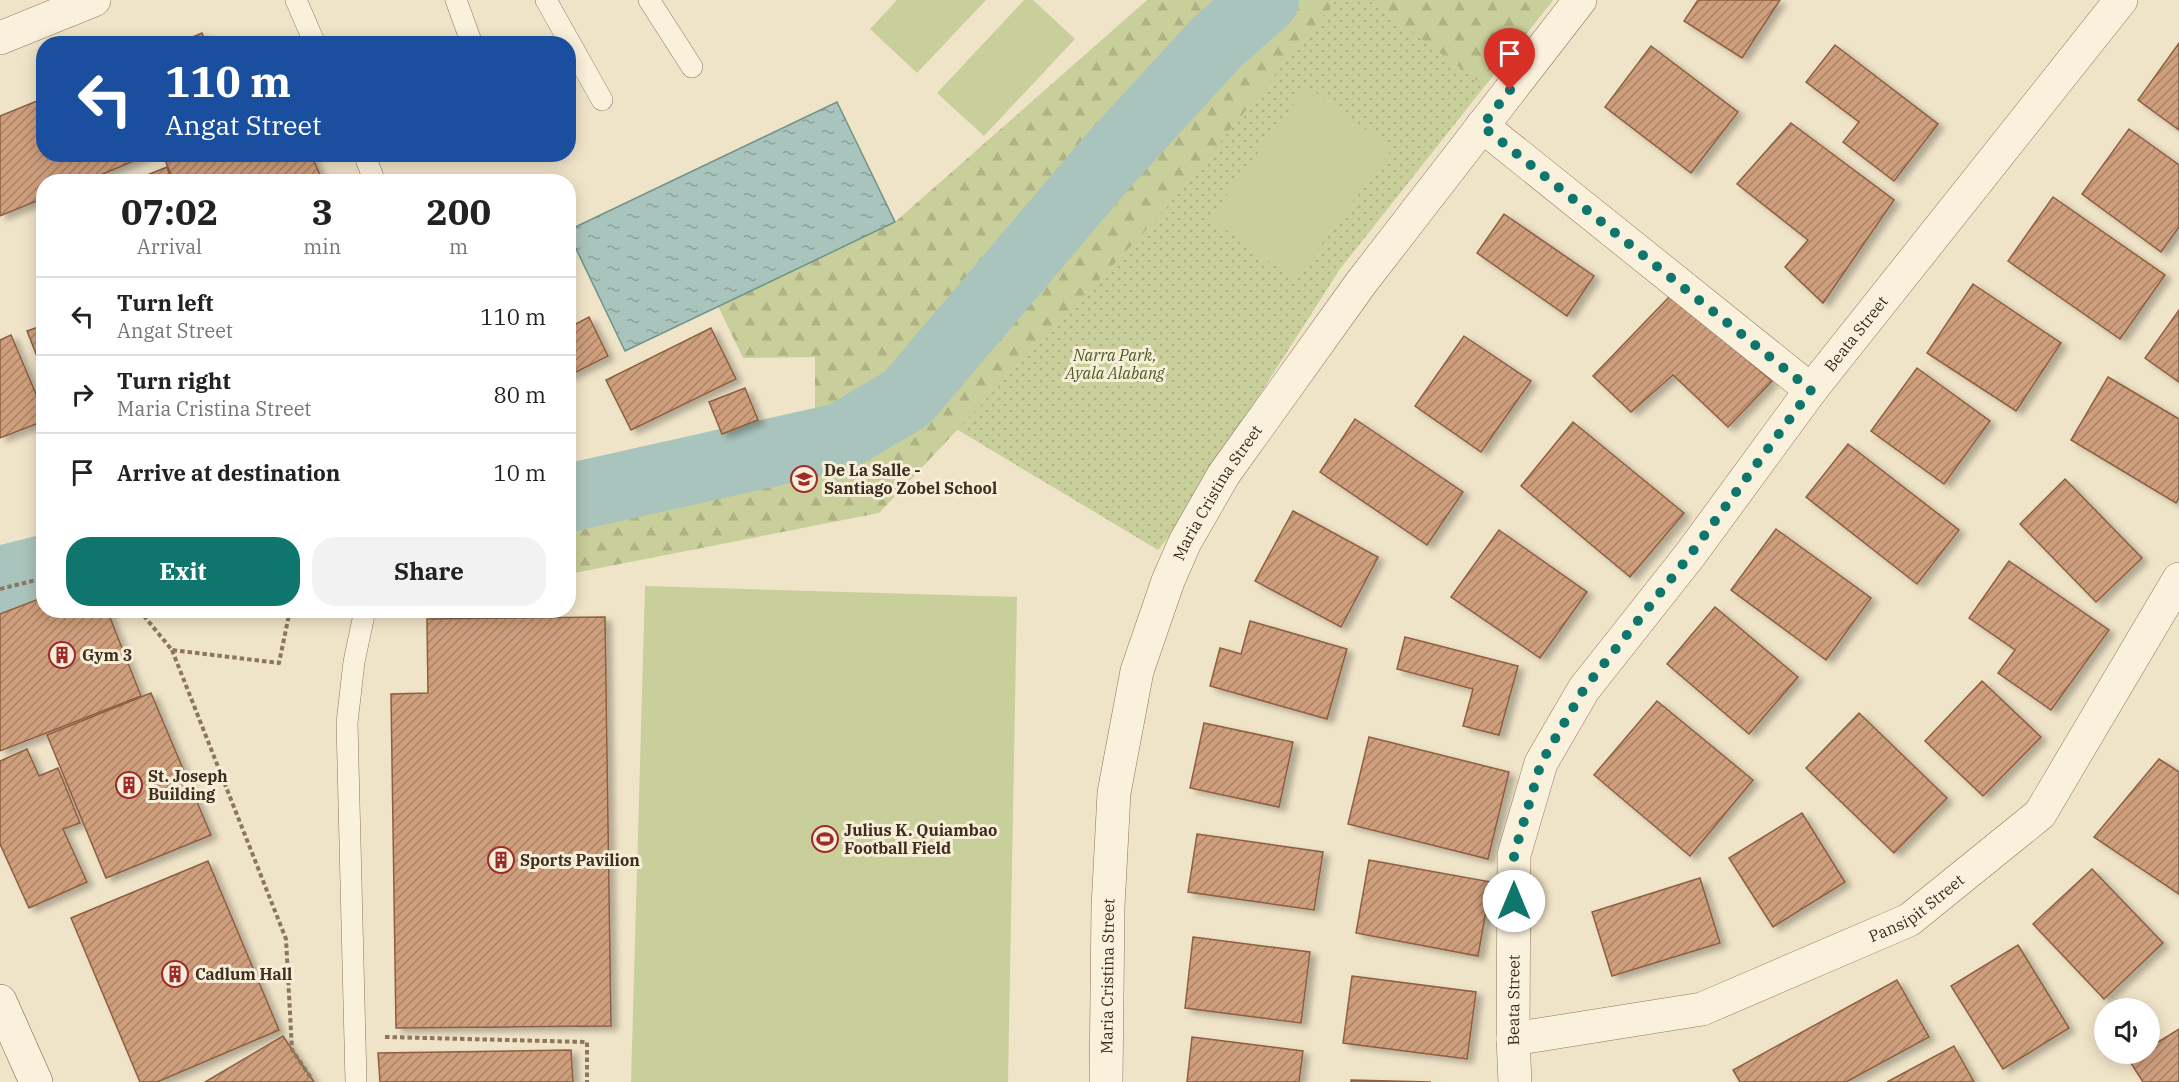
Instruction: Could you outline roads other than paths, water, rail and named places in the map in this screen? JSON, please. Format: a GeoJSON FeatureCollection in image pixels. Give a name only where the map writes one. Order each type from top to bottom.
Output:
{"type":"FeatureCollection","features":[{"type":"Feature","properties":{"kind":"street"},"geometry":{"type":"LineString","coordinates":[[0,38],[94,0]]}},
{"type":"Feature","properties":{"kind":"street","name":"Maria Cristina Street"},"geometry":{"type":"LineString","coordinates":[[1106,1082],[1108,907],[1114,793],[1137,671],[1168,581],[1185,542],[1224,474],[1361,283],[1580,0]]}},
{"type":"Feature","properties":{"kind":"street","name":"Beata Street"},"geometry":{"type":"LineString","coordinates":[[1515,1082],[1513,1039],[1514,855],[1541,763],[1584,689],[1690,555],[1811,390],[2121,0]]}},
{"type":"Feature","properties":{"kind":"street"},"geometry":{"type":"LineString","coordinates":[[1482,126],[1811,390]]}},
{"type":"Feature","properties":{"kind":"street","name":"Pansipit Street"},"geometry":{"type":"LineString","coordinates":[[1513,1039],[1702,1010],[1909,920],[2040,814],[2179,579]]}},
{"type":"Feature","properties":{"kind":"street"},"geometry":{"type":"LineString","coordinates":[[0,1001],[36,1082]]}},
{"type":"Feature","properties":{"kind":"lane"},"geometry":{"type":"LineString","coordinates":[[296,0],[312,36]]}},
{"type":"Feature","properties":{"kind":"lane"},"geometry":{"type":"LineString","coordinates":[[456,0],[469,36]]}},
{"type":"Feature","properties":{"kind":"lane"},"geometry":{"type":"LineString","coordinates":[[546,0],[566,36]]}},
{"type":"Feature","properties":{"kind":"lane"},"geometry":{"type":"LineString","coordinates":[[650,0],[692,67]]}},
{"type":"Feature","properties":{"kind":"lane"},"geometry":{"type":"LineString","coordinates":[[576,54],[602,100]]}},
{"type":"Feature","properties":{"kind":"lane"},"geometry":{"type":"LineString","coordinates":[[356,1082],[347,723],[354,663],[363,618]]}},
{"type":"Feature","properties":{"kind":"water"},"geometry":{"type":"Polygon","coordinates":[[[837,102],[895,222],[625,351],[576,249],[576,227],[837,102]]]}},
{"type":"Feature","properties":{"kind":"waterway"},"geometry":{"type":"LineString","coordinates":[[576,496],[841,437],[907,398],[1109,160],[1217,42],[1265,0]]}},
{"type":"Feature","properties":{"kind":"waterway"},"geometry":{"type":"LineString","coordinates":[[0,580],[36,571]]}},
{"type":"Feature","properties":{"kind":"place","name":"De La Salle - Santiago Zobel School"},"geometry":{"type":"Point","coordinates":[804,479]}},
{"type":"Feature","properties":{"kind":"place","name":"Gym 3"},"geometry":{"type":"Point","coordinates":[62,655]}},
{"type":"Feature","properties":{"kind":"place","name":"St. Joseph Building"},"geometry":{"type":"Point","coordinates":[129,785]}},
{"type":"Feature","properties":{"kind":"place","name":"Julius K. Quiambao Football Field"},"geometry":{"type":"Point","coordinates":[825,839]}},
{"type":"Feature","properties":{"kind":"place","name":"Sports Pavilion"},"geometry":{"type":"Point","coordinates":[501,860]}},
{"type":"Feature","properties":{"kind":"place","name":"Cadlum Hall"},"geometry":{"type":"Point","coordinates":[175,974]}},
{"type":"Feature","properties":{"kind":"park label","name":"Narra Park, Ayala Alabang"},"geometry":{"type":"Point","coordinates":[1115,364]}}]}
